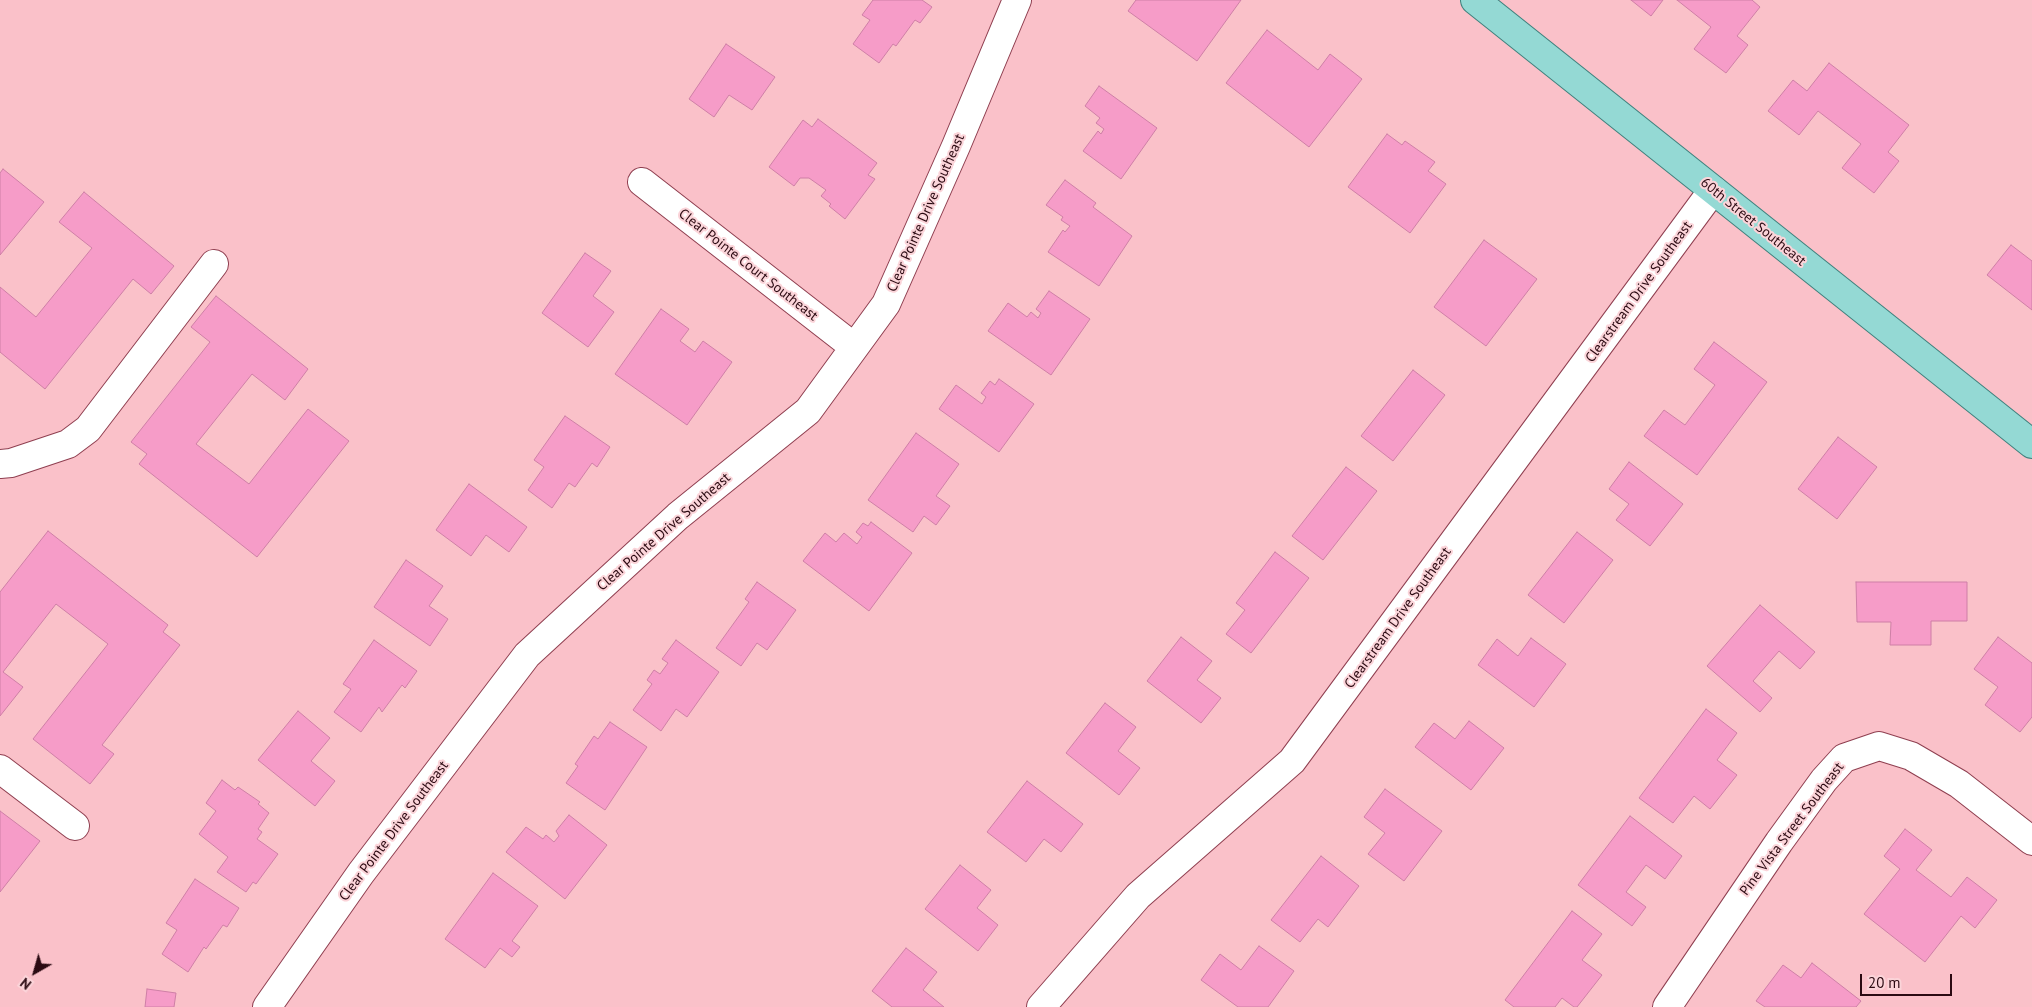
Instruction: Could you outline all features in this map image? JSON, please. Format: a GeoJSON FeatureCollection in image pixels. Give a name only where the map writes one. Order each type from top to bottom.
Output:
{"type":"FeatureCollection","features":[{"type":"Feature","properties":{"kind":"main road","name":"60th Street Southeast"},"geometry":{"type":"LineString","coordinates":[[1475,0],[2032,444]]}},
{"type":"Feature","properties":{"kind":"street","name":"Clear Pointe Drive Southeast"},"geometry":{"type":"LineString","coordinates":[[267,1007],[361,874],[528,655],[678,516],[808,411],[886,304],[956,146],[1017,0]]}},
{"type":"Feature","properties":{"kind":"street","name":"Clear Pointe Court Southeast"},"geometry":{"type":"LineString","coordinates":[[642,182],[854,347]]}},
{"type":"Feature","properties":{"kind":"street","name":"Clearstream Drive Southeast"},"geometry":{"type":"LineString","coordinates":[[1041,1007],[1138,896],[1292,762],[1713,190]]}},
{"type":"Feature","properties":{"kind":"street"},"geometry":{"type":"LineString","coordinates":[[0,464],[11,463],[68,444],[88,429],[214,264]]}},
{"type":"Feature","properties":{"kind":"street","name":"Pine Vista Street Southeast"},"geometry":{"type":"LineString","coordinates":[[1667,1007],[1779,842],[1824,780],[1844,758],[1879,746],[1912,756],[1959,784],[2032,841]]}},
{"type":"Feature","properties":{"kind":"street"},"geometry":{"type":"LineString","coordinates":[[0,769],[75,826]]}},
{"type":"Feature","properties":{"kind":"building"},"geometry":{"type":"Polygon","coordinates":[[[873,0],[922,0],[932,7],[920,23],[915,20],[896,46],[893,44],[879,63],[853,44],[870,20],[862,15],[873,0]]]}},
{"type":"Feature","properties":{"kind":"building"},"geometry":{"type":"Polygon","coordinates":[[[1136,0],[1241,0],[1197,61],[1128,11],[1136,0]]]}},
{"type":"Feature","properties":{"kind":"building"},"geometry":{"type":"Polygon","coordinates":[[[1631,0],[1663,0],[1651,16],[1631,0]]]}},
{"type":"Feature","properties":{"kind":"building"},"geometry":{"type":"Polygon","coordinates":[[[1677,0],[1752,0],[1760,7],[1737,36],[1748,45],[1726,73],[1694,49],[1711,27],[1677,0]]]}},
{"type":"Feature","properties":{"kind":"building"},"geometry":{"type":"Polygon","coordinates":[[[1267,30],[1318,70],[1330,54],[1362,79],[1309,147],[1226,83],[1267,30]]]}},
{"type":"Feature","properties":{"kind":"building"},"geometry":{"type":"Polygon","coordinates":[[[726,44],[775,77],[752,110],[729,95],[714,117],[689,99],[726,44]]]}},
{"type":"Feature","properties":{"kind":"building"},"geometry":{"type":"Polygon","coordinates":[[[1829,63],[1909,125],[1888,152],[1899,161],[1874,193],[1842,168],[1861,144],[1818,111],[1799,135],[1768,111],[1793,80],[1807,91],[1829,63]]]}},
{"type":"Feature","properties":{"kind":"building"},"geometry":{"type":"Polygon","coordinates":[[[1099,86],[1157,128],[1121,179],[1083,151],[1098,131],[1101,134],[1104,129],[1096,123],[1100,118],[1085,106],[1099,86]]]}},
{"type":"Feature","properties":{"kind":"building"},"geometry":{"type":"Polygon","coordinates":[[[818,119],[877,163],[868,175],[875,179],[845,219],[829,206],[831,204],[821,196],[826,190],[809,178],[800,178],[794,186],[769,167],[803,120],[812,127],[818,119]]]}},
{"type":"Feature","properties":{"kind":"building"},"geometry":{"type":"Polygon","coordinates":[[[1387,134],[1402,145],[1405,141],[1435,162],[1428,171],[1446,184],[1410,233],[1348,187],[1387,134]]]}},
{"type":"Feature","properties":{"kind":"building"},"geometry":{"type":"Polygon","coordinates":[[[3,169],[44,202],[0,255],[0,173],[3,169]]]}},
{"type":"Feature","properties":{"kind":"building"},"geometry":{"type":"Polygon","coordinates":[[[1065,180],[1096,203],[1093,207],[1132,236],[1099,286],[1048,252],[1063,230],[1065,232],[1070,226],[1061,220],[1063,217],[1046,205],[1065,180]]]}},
{"type":"Feature","properties":{"kind":"building"},"geometry":{"type":"Polygon","coordinates":[[[84,192],[174,266],[151,294],[133,279],[45,389],[0,352],[0,287],[36,317],[92,248],[59,222],[84,192]]]}},
{"type":"Feature","properties":{"kind":"building"},"geometry":{"type":"Polygon","coordinates":[[[1484,240],[1537,279],[1486,346],[1434,307],[1484,240]]]}},
{"type":"Feature","properties":{"kind":"building"},"geometry":{"type":"Polygon","coordinates":[[[2011,245],[2032,261],[2032,310],[1987,275],[2011,245]]]}},
{"type":"Feature","properties":{"kind":"building"},"geometry":{"type":"Polygon","coordinates":[[[585,253],[611,271],[593,296],[614,312],[588,347],[542,313],[585,253]]]}},
{"type":"Feature","properties":{"kind":"building"},"geometry":{"type":"Polygon","coordinates":[[[1049,291],[1090,319],[1051,375],[988,331],[1008,303],[1027,317],[1031,312],[1038,318],[1041,313],[1036,309],[1049,291]]]}},
{"type":"Feature","properties":{"kind":"building"},"geometry":{"type":"Polygon","coordinates":[[[216,296],[308,369],[285,400],[252,374],[196,444],[249,484],[308,409],[349,441],[257,557],[139,464],[147,454],[131,442],[210,342],[191,327],[216,296]]]}},
{"type":"Feature","properties":{"kind":"building"},"geometry":{"type":"Polygon","coordinates":[[[661,309],[689,329],[680,341],[695,352],[703,341],[732,362],[687,425],[615,374],[661,309]]]}},
{"type":"Feature","properties":{"kind":"building"},"geometry":{"type":"Polygon","coordinates":[[[1714,342],[1767,382],[1697,475],[1644,436],[1664,410],[1685,425],[1715,385],[1694,369],[1714,342]]]}},
{"type":"Feature","properties":{"kind":"building"},"geometry":{"type":"Polygon","coordinates":[[[1413,370],[1445,395],[1393,461],[1361,436],[1413,370]]]}},
{"type":"Feature","properties":{"kind":"building"},"geometry":{"type":"Polygon","coordinates":[[[999,379],[1034,404],[999,452],[939,409],[956,385],[982,404],[986,397],[981,393],[990,381],[995,385],[999,379]]]}},
{"type":"Feature","properties":{"kind":"building"},"geometry":{"type":"Polygon","coordinates":[[[565,416],[610,447],[597,467],[592,463],[575,487],[569,483],[552,508],[528,490],[544,467],[534,460],[565,416]]]}},
{"type":"Feature","properties":{"kind":"building"},"geometry":{"type":"Polygon","coordinates":[[[916,433],[959,464],[936,496],[950,506],[936,525],[924,516],[913,532],[868,500],[916,433]]]}},
{"type":"Feature","properties":{"kind":"building"},"geometry":{"type":"Polygon","coordinates":[[[1838,437],[1877,467],[1837,519],[1798,489],[1838,437]]]}},
{"type":"Feature","properties":{"kind":"building"},"geometry":{"type":"Polygon","coordinates":[[[1629,462],[1683,504],[1650,546],[1616,520],[1629,504],[1609,489],[1629,462]]]}},
{"type":"Feature","properties":{"kind":"building"},"geometry":{"type":"Polygon","coordinates":[[[1346,467],[1377,491],[1323,560],[1292,536],[1346,467]]]}},
{"type":"Feature","properties":{"kind":"building"},"geometry":{"type":"Polygon","coordinates":[[[469,484],[527,527],[509,552],[486,535],[471,556],[436,530],[469,484]]]}},
{"type":"Feature","properties":{"kind":"building"},"geometry":{"type":"Polygon","coordinates":[[[871,522],[912,553],[869,611],[803,561],[825,533],[836,542],[844,533],[857,544],[862,537],[856,532],[863,523],[868,526],[871,522]]]}},
{"type":"Feature","properties":{"kind":"building"},"geometry":{"type":"Polygon","coordinates":[[[48,531],[168,625],[163,632],[180,645],[102,745],[114,754],[90,784],[33,739],[108,644],[56,604],[3,672],[23,687],[0,716],[0,592],[48,531]]]}},
{"type":"Feature","properties":{"kind":"building"},"geometry":{"type":"Polygon","coordinates":[[[1577,532],[1613,560],[1564,623],[1528,595],[1577,532]]]}},
{"type":"Feature","properties":{"kind":"building"},"geometry":{"type":"Polygon","coordinates":[[[1275,552],[1309,578],[1251,653],[1226,634],[1245,610],[1236,603],[1275,552]]]}},
{"type":"Feature","properties":{"kind":"building"},"geometry":{"type":"Polygon","coordinates":[[[406,560],[443,586],[429,606],[448,619],[430,646],[374,607],[406,560]]]}},
{"type":"Feature","properties":{"kind":"building"},"geometry":{"type":"Polygon","coordinates":[[[757,582],[796,610],[767,650],[757,643],[741,666],[716,648],[749,602],[745,599],[757,582]]]}},
{"type":"Feature","properties":{"kind":"building"},"geometry":{"type":"Polygon","coordinates":[[[1856,582],[1967,582],[1967,621],[1931,621],[1931,645],[1890,645],[1891,622],[1857,622],[1856,582]]]}},
{"type":"Feature","properties":{"kind":"building"},"geometry":{"type":"Polygon","coordinates":[[[1760,605],[1815,652],[1800,669],[1779,651],[1753,681],[1772,698],[1760,712],[1707,666],[1760,605]]]}},
{"type":"Feature","properties":{"kind":"building"},"geometry":{"type":"Polygon","coordinates":[[[1181,637],[1212,661],[1197,680],[1221,698],[1201,723],[1147,681],[1181,637]]]}},
{"type":"Feature","properties":{"kind":"building"},"geometry":{"type":"Polygon","coordinates":[[[1998,637],[2032,663],[2032,717],[2020,732],[1985,705],[1998,687],[1974,669],[1998,637]]]}},
{"type":"Feature","properties":{"kind":"building"},"geometry":{"type":"Polygon","coordinates":[[[1531,638],[1566,664],[1534,707],[1478,665],[1497,639],[1518,656],[1531,638]]]}},
{"type":"Feature","properties":{"kind":"building"},"geometry":{"type":"Polygon","coordinates":[[[374,640],[417,671],[405,688],[402,685],[382,712],[379,707],[361,732],[334,712],[351,689],[343,684],[374,640]]]}},
{"type":"Feature","properties":{"kind":"building"},"geometry":{"type":"Polygon","coordinates":[[[676,640],[719,672],[687,717],[676,709],[661,731],[633,710],[652,684],[647,680],[654,670],[660,674],[668,663],[662,659],[676,640]]]}},
{"type":"Feature","properties":{"kind":"building"},"geometry":{"type":"Polygon","coordinates":[[[1105,703],[1136,727],[1118,751],[1140,768],[1119,795],[1066,753],[1105,703]]]}},
{"type":"Feature","properties":{"kind":"building"},"geometry":{"type":"Polygon","coordinates":[[[1706,709],[1737,733],[1717,760],[1737,775],[1710,809],[1694,796],[1673,823],[1639,798],[1706,709]]]}},
{"type":"Feature","properties":{"kind":"building"},"geometry":{"type":"Polygon","coordinates":[[[298,711],[330,738],[311,761],[335,781],[315,806],[258,760],[298,711]]]}},
{"type":"Feature","properties":{"kind":"building"},"geometry":{"type":"Polygon","coordinates":[[[1469,721],[1504,748],[1471,790],[1415,747],[1434,723],[1455,739],[1469,721]]]}},
{"type":"Feature","properties":{"kind":"building"},"geometry":{"type":"Polygon","coordinates":[[[610,722],[647,747],[605,810],[566,783],[578,766],[575,764],[594,736],[598,739],[610,722]]]}},
{"type":"Feature","properties":{"kind":"building"},"geometry":{"type":"Polygon","coordinates":[[[222,780],[235,790],[238,787],[260,802],[258,804],[269,813],[258,829],[262,832],[257,839],[278,854],[256,884],[253,882],[246,892],[217,872],[228,857],[199,834],[216,811],[206,803],[222,780]]]}},
{"type":"Feature","properties":{"kind":"building"},"geometry":{"type":"Polygon","coordinates":[[[1027,781],[1083,824],[1061,852],[1044,839],[1026,862],[987,832],[1027,781]]]}},
{"type":"Feature","properties":{"kind":"building"},"geometry":{"type":"Polygon","coordinates":[[[1385,789],[1442,831],[1404,881],[1368,854],[1385,833],[1364,817],[1385,789]]]}},
{"type":"Feature","properties":{"kind":"building"},"geometry":{"type":"Polygon","coordinates":[[[0,811],[40,841],[0,892],[0,811]]]}},
{"type":"Feature","properties":{"kind":"building"},"geometry":{"type":"Polygon","coordinates":[[[569,815],[607,845],[565,899],[506,852],[526,827],[543,839],[546,835],[554,842],[559,836],[556,831],[569,815]]]}},
{"type":"Feature","properties":{"kind":"building"},"geometry":{"type":"Polygon","coordinates":[[[1630,816],[1682,856],[1665,879],[1646,865],[1626,892],[1646,907],[1632,926],[1578,885],[1630,816]]]}},
{"type":"Feature","properties":{"kind":"building"},"geometry":{"type":"Polygon","coordinates":[[[1905,829],[1932,850],[1916,870],[1951,897],[1967,877],[1997,900],[1975,928],[1961,916],[1925,962],[1864,914],[1900,869],[1884,856],[1905,829]]]}},
{"type":"Feature","properties":{"kind":"building"},"geometry":{"type":"Polygon","coordinates":[[[1321,856],[1359,886],[1328,927],[1318,919],[1300,942],[1271,920],[1321,856]]]}},
{"type":"Feature","properties":{"kind":"building"},"geometry":{"type":"Polygon","coordinates":[[[960,865],[991,890],[977,908],[998,925],[978,951],[925,909],[960,865]]]}},
{"type":"Feature","properties":{"kind":"building"},"geometry":{"type":"Polygon","coordinates":[[[493,873],[538,906],[512,941],[520,947],[512,957],[500,948],[485,968],[445,939],[493,873]]]}},
{"type":"Feature","properties":{"kind":"building"},"geometry":{"type":"Polygon","coordinates":[[[195,879],[239,908],[227,927],[223,925],[206,949],[204,947],[188,972],[162,954],[177,930],[166,923],[195,879]]]}},
{"type":"Feature","properties":{"kind":"building"},"geometry":{"type":"Polygon","coordinates":[[[1572,911],[1602,934],[1582,960],[1602,975],[1577,1007],[1574,1007],[1562,998],[1555,1007],[1514,1007],[1505,1000],[1572,911]]]}},
{"type":"Feature","properties":{"kind":"building"},"geometry":{"type":"Polygon","coordinates":[[[1259,946],[1294,971],[1268,1007],[1238,1007],[1201,980],[1220,954],[1241,970],[1259,946]]]}},
{"type":"Feature","properties":{"kind":"building"},"geometry":{"type":"Polygon","coordinates":[[[906,948],[937,972],[923,990],[944,1007],[892,1007],[872,991],[906,948]]]}},
{"type":"Feature","properties":{"kind":"building"},"geometry":{"type":"Polygon","coordinates":[[[1812,963],[1861,1001],[1856,1007],[1765,1007],[1756,1001],[1783,965],[1801,978],[1812,963]]]}},
{"type":"Feature","properties":{"kind":"building"},"geometry":{"type":"Polygon","coordinates":[[[147,989],[176,993],[174,1007],[145,1007],[147,989]]]}}]}
